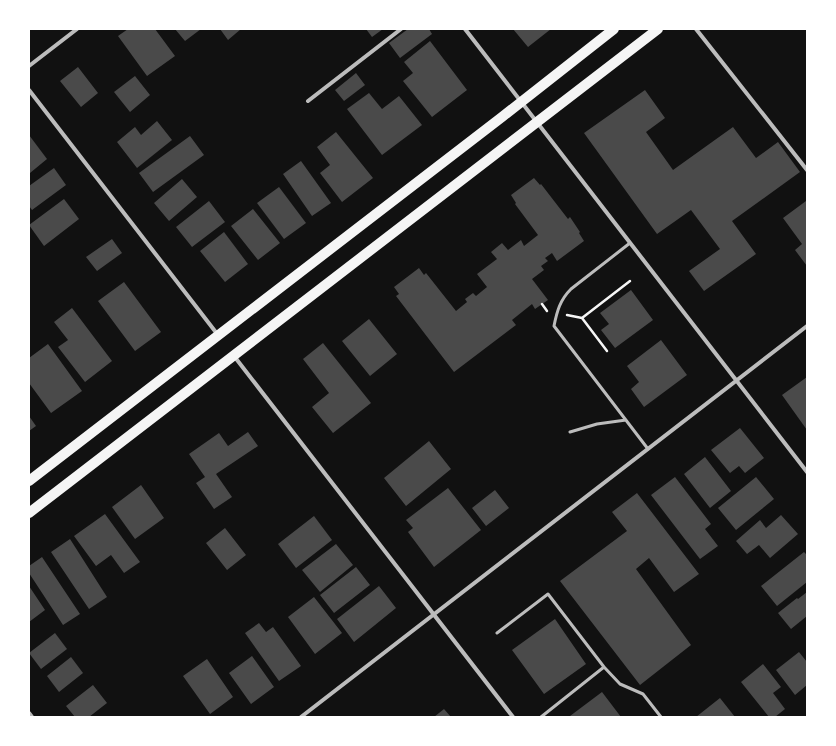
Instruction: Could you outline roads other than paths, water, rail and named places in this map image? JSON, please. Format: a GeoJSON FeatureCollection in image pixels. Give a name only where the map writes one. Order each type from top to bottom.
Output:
{"type":"FeatureCollection","features":[{"type":"Feature","properties":{"kind":"main road"},"geometry":{"type":"LineString","coordinates":[[29,481],[614,29]]}},
{"type":"Feature","properties":{"kind":"main road"},"geometry":{"type":"LineString","coordinates":[[29,513],[536,121],[658,29]]}},
{"type":"Feature","properties":{"kind":"street"},"geometry":{"type":"LineString","coordinates":[[29,66],[77,29]]}},
{"type":"Feature","properties":{"kind":"street"},"geometry":{"type":"LineString","coordinates":[[308,101],[401,29]]}},
{"type":"Feature","properties":{"kind":"street"},"geometry":{"type":"LineString","coordinates":[[465,29],[807,472]]}},
{"type":"Feature","properties":{"kind":"street"},"geometry":{"type":"LineString","coordinates":[[696,29],[807,170]]}},
{"type":"Feature","properties":{"kind":"street"},"geometry":{"type":"LineString","coordinates":[[29,90],[218,335]]}},
{"type":"Feature","properties":{"kind":"street"},"geometry":{"type":"LineString","coordinates":[[301,717],[807,326]]}},
{"type":"Feature","properties":{"kind":"street"},"geometry":{"type":"LineString","coordinates":[[234,355],[513,717]]}},
{"type":"Feature","properties":{"kind":"street"},"geometry":{"type":"LineString","coordinates":[[29,713],[32,717]]}},
{"type":"Feature","properties":{"kind":"lane"},"geometry":{"type":"LineString","coordinates":[[630,243],[568,292],[560,304],[554,326],[648,449]]}},
{"type":"Feature","properties":{"kind":"lane"},"geometry":{"type":"LineString","coordinates":[[570,432],[597,424],[626,420]]}},
{"type":"Feature","properties":{"kind":"lane"},"geometry":{"type":"LineString","coordinates":[[497,633],[548,594],[604,667],[620,684],[643,694],[661,717]]}},
{"type":"Feature","properties":{"kind":"lane"},"geometry":{"type":"LineString","coordinates":[[541,717],[604,667]]}}]}
